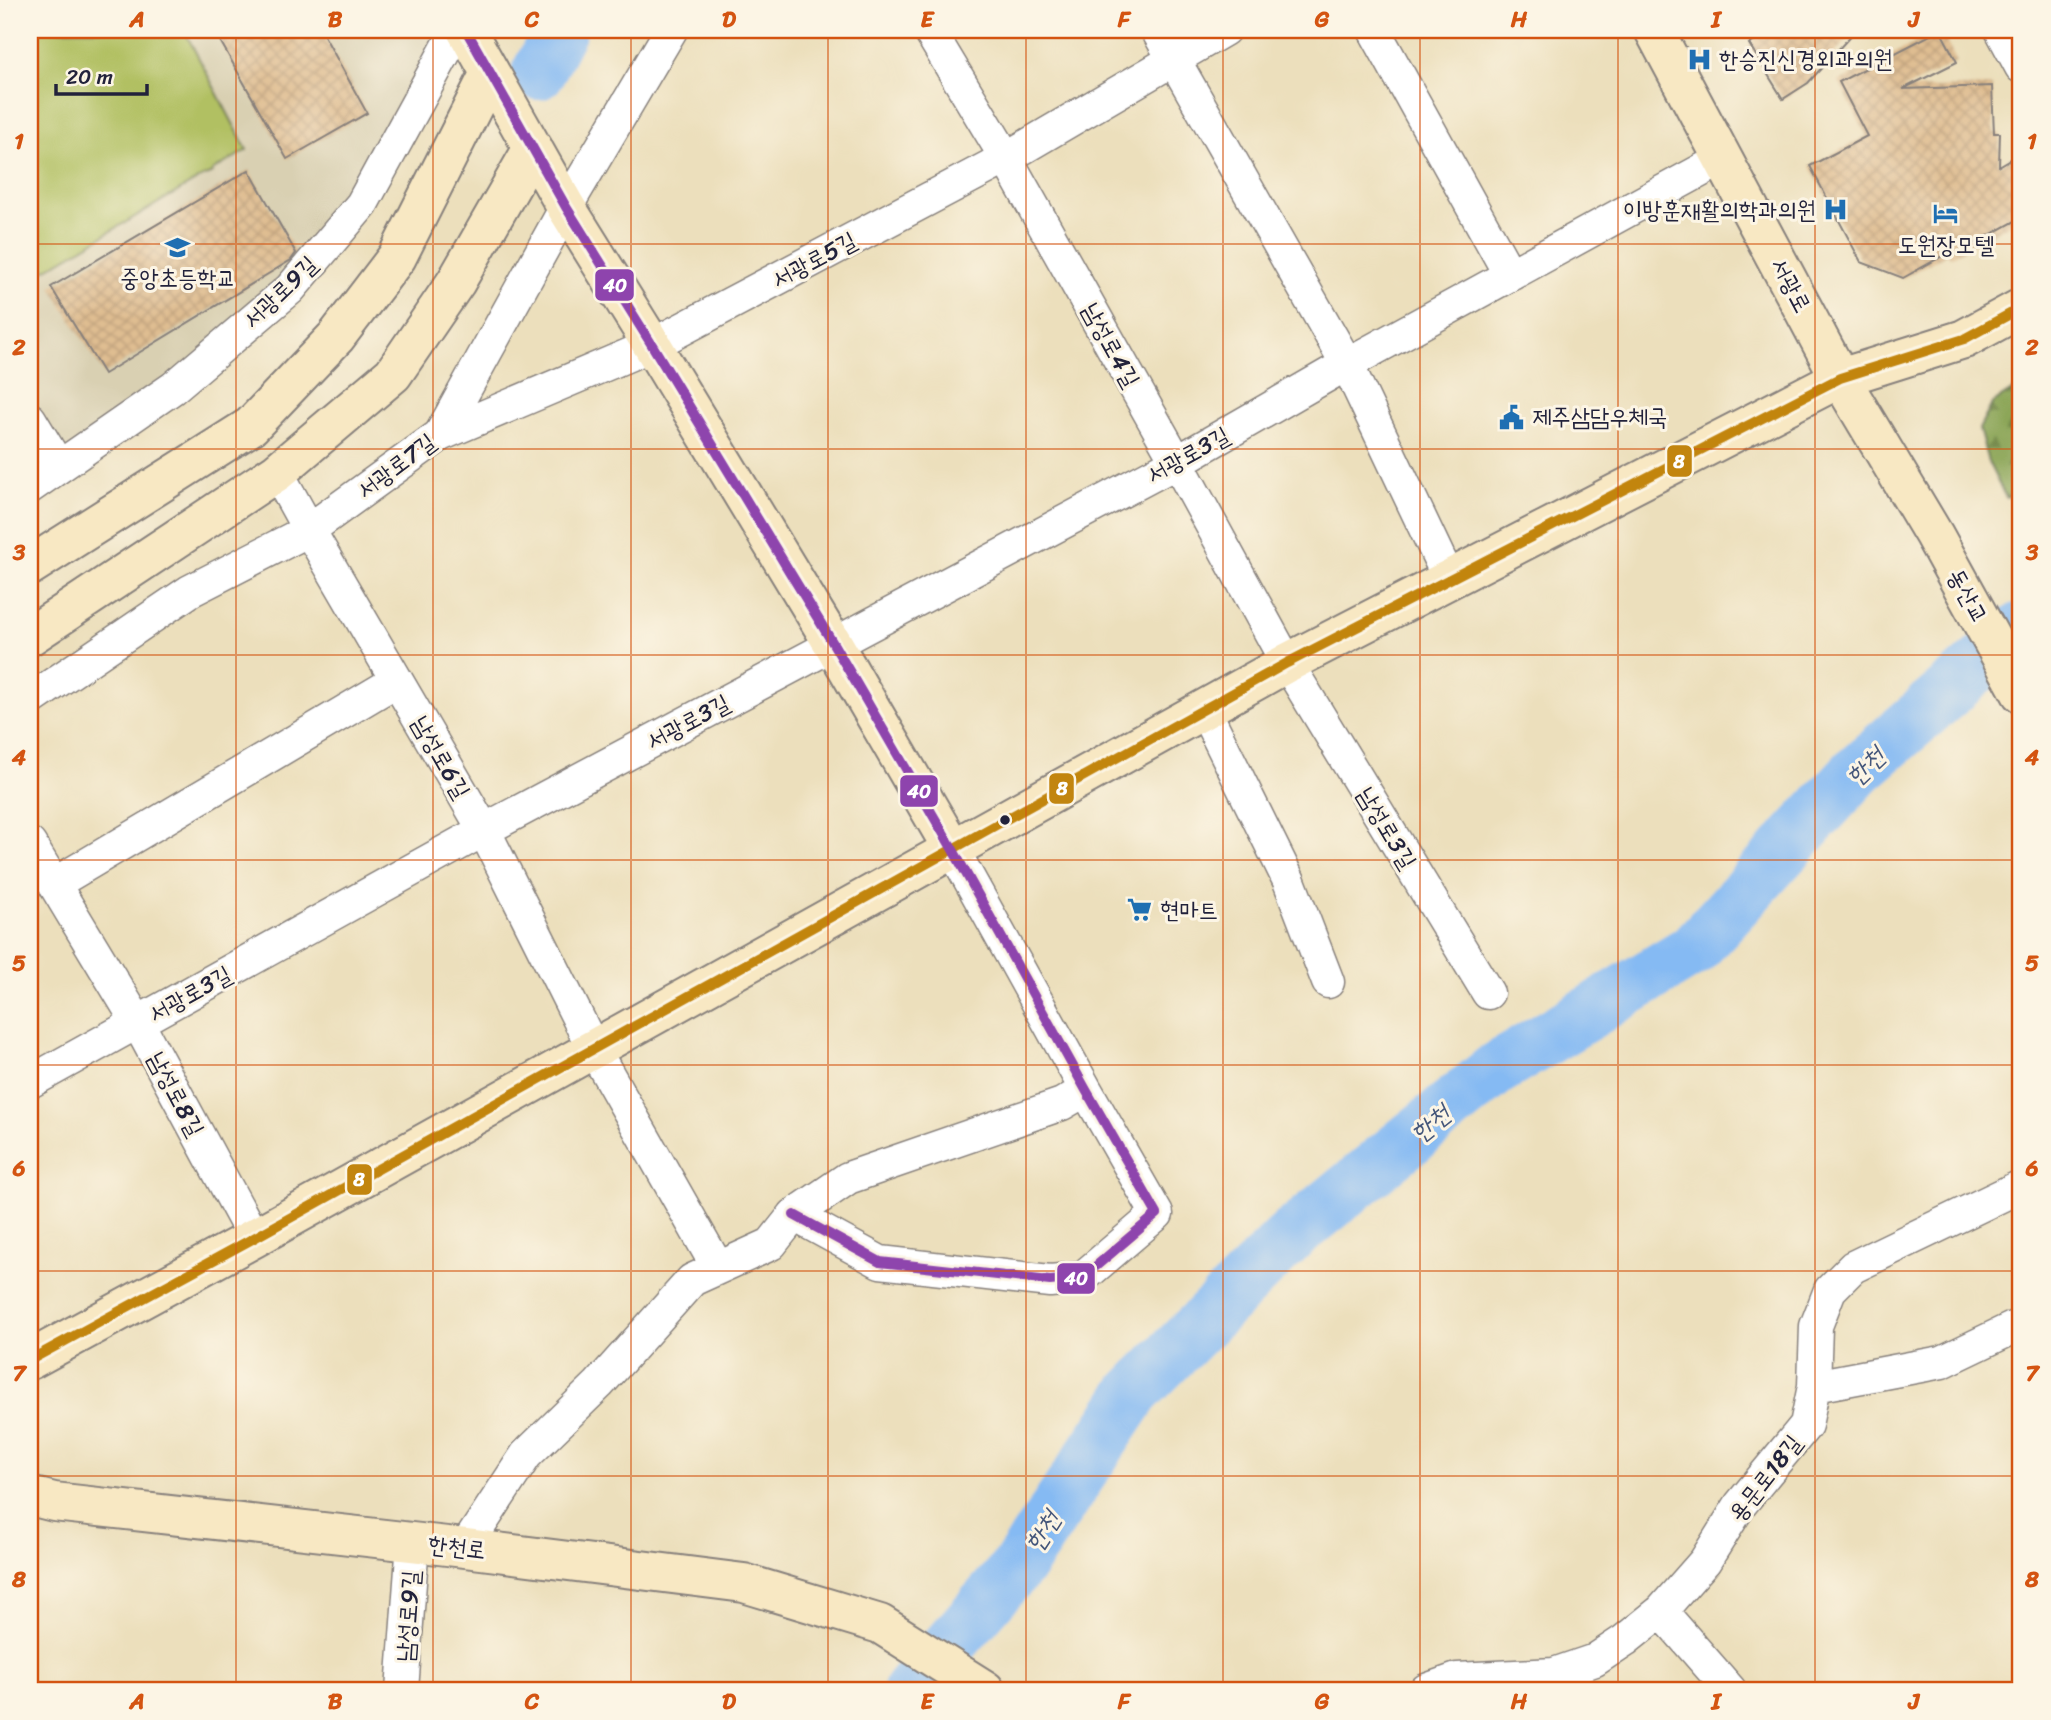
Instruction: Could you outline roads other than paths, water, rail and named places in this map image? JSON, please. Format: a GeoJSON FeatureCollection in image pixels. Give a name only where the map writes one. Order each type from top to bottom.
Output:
{"type":"FeatureCollection","features":[{"type":"Feature","properties":{"kind":"street","name":"서광로9길"},"geometry":{"type":"LineString","coordinates":[[30,487],[173,388],[290,289],[362,204],[457,30]]}},
{"type":"Feature","properties":{"kind":"street"},"geometry":{"type":"LineString","coordinates":[[466,30],[566,208],[834,645],[952,848],[1157,1214],[1082,1278],[1050,1281],[880,1262],[794,1215]]}},
{"type":"Feature","properties":{"kind":"street","name":"서광로7길"},"geometry":{"type":"LineString","coordinates":[[30,700],[190,591],[309,530],[440,435],[566,208],[671,30]]}},
{"type":"Feature","properties":{"kind":"street","name":"남성로4길"},"geometry":{"type":"LineString","coordinates":[[929,30],[1006,158],[1287,663]]}},
{"type":"Feature","properties":{"kind":"street"},"geometry":{"type":"LineString","coordinates":[[1157,30],[1347,364],[1449,579]]}},
{"type":"Feature","properties":{"kind":"street","name":"서광로5길"},"geometry":{"type":"LineString","coordinates":[[440,435],[652,345],[1006,158],[1224,30]]}},
{"type":"Feature","properties":{"kind":"street"},"geometry":{"type":"LineString","coordinates":[[1374,30],[1510,275]]}},
{"type":"Feature","properties":{"kind":"street","name":"서광로"},"geometry":{"type":"LineString","coordinates":[[1654,30],[1840,378],[1934,535]]}},
{"type":"Feature","properties":{"kind":"street"},"geometry":{"type":"LineString","coordinates":[[2001,30],[2021,67]]}},
{"type":"Feature","properties":{"kind":"street"},"geometry":{"type":"LineString","coordinates":[[30,566],[251,426],[336,337],[397,257],[490,73]]}},
{"type":"Feature","properties":{"kind":"street"},"geometry":{"type":"LineString","coordinates":[[30,636],[277,472],[393,374],[456,282],[533,148]]}},
{"type":"Feature","properties":{"kind":"street","name":"서광로3길"},"geometry":{"type":"LineString","coordinates":[[30,1082],[484,830],[1177,462],[1347,364],[1724,158]]}},
{"type":"Feature","properties":{"kind":"street"},"geometry":{"type":"LineString","coordinates":[[30,1360],[1287,663],[1840,378],[1964,339],[2021,308]]}},
{"type":"Feature","properties":{"kind":"street"},"geometry":{"type":"LineString","coordinates":[[30,419],[59,467]]}},
{"type":"Feature","properties":{"kind":"street","name":"남성로6길"},"geometry":{"type":"LineString","coordinates":[[277,472],[484,830],[593,1048],[718,1268]]}},
{"type":"Feature","properties":{"kind":"street","name":"동산교"},"geometry":{"type":"LineString","coordinates":[[1934,535],[2021,693]]}},
{"type":"Feature","properties":{"kind":"street","name":"남성로3길"},"geometry":{"type":"LineString","coordinates":[[1287,663],[1488,993]]}},
{"type":"Feature","properties":{"kind":"street"},"geometry":{"type":"LineString","coordinates":[[54,884],[397,681]]}},
{"type":"Feature","properties":{"kind":"street"},"geometry":{"type":"LineString","coordinates":[[1204,709],[1289,881],[1328,982]]}},
{"type":"Feature","properties":{"kind":"street","name":"남성로8길"},"geometry":{"type":"LineString","coordinates":[[30,844],[138,1023],[254,1238]]}},
{"type":"Feature","properties":{"kind":"street"},"geometry":{"type":"LineString","coordinates":[[465,1548],[526,1455],[599,1384],[692,1280],[771,1244],[794,1215],[848,1178],[1062,1104],[1086,1090]]}},
{"type":"Feature","properties":{"kind":"street","name":"용문로18길"},"geometry":{"type":"LineString","coordinates":[[1426,1690],[1457,1679],[1554,1674],[1595,1660],[1661,1611],[1705,1561],[1740,1505],[1806,1425],[1814,1386],[1816,1326],[1830,1290],[1853,1267],[2021,1186]]}},
{"type":"Feature","properties":{"kind":"street"},"geometry":{"type":"LineString","coordinates":[[1814,1386],[1942,1362],[2021,1324]]}},
{"type":"Feature","properties":{"kind":"street","name":"한천로"},"geometry":{"type":"LineString","coordinates":[[30,1496],[54,1502],[465,1548],[744,1583],[880,1625],[985,1690]]}},
{"type":"Feature","properties":{"kind":"street","name":"남성로9길"},"geometry":{"type":"LineString","coordinates":[[402,1690],[413,1542]]}},
{"type":"Feature","properties":{"kind":"street"},"geometry":{"type":"LineString","coordinates":[[1661,1611],[1730,1690]]}},
{"type":"Feature","properties":{"kind":"waterway"},"geometry":{"type":"LineString","coordinates":[[538,73],[560,30]]}},
{"type":"Feature","properties":{"kind":"waterway","name":"한천"},"geometry":{"type":"LineString","coordinates":[[910,1690],[1020,1564],[1134,1392],[1290,1237],[1495,1070],[1694,949],[1859,769],[2021,629]]}},
{"type":"Feature","properties":{"kind":"place","name":"한승진신경외과의원"},"geometry":{"type":"Point","coordinates":[1699,59]}},
{"type":"Feature","properties":{"kind":"place","name":"이방훈재활의학과의원"},"geometry":{"type":"Point","coordinates":[1836,210]}},
{"type":"Feature","properties":{"kind":"place","name":"도원장모텔"},"geometry":{"type":"Point","coordinates":[1946,214]}},
{"type":"Feature","properties":{"kind":"place","name":"중앙초등학교"},"geometry":{"type":"Point","coordinates":[178,247]}},
{"type":"Feature","properties":{"kind":"place","name":"제주삼담우체국"},"geometry":{"type":"Point","coordinates":[1512,417]}},
{"type":"Feature","properties":{"kind":"place","name":"현마트"},"geometry":{"type":"Point","coordinates":[1140,910]}}]}
